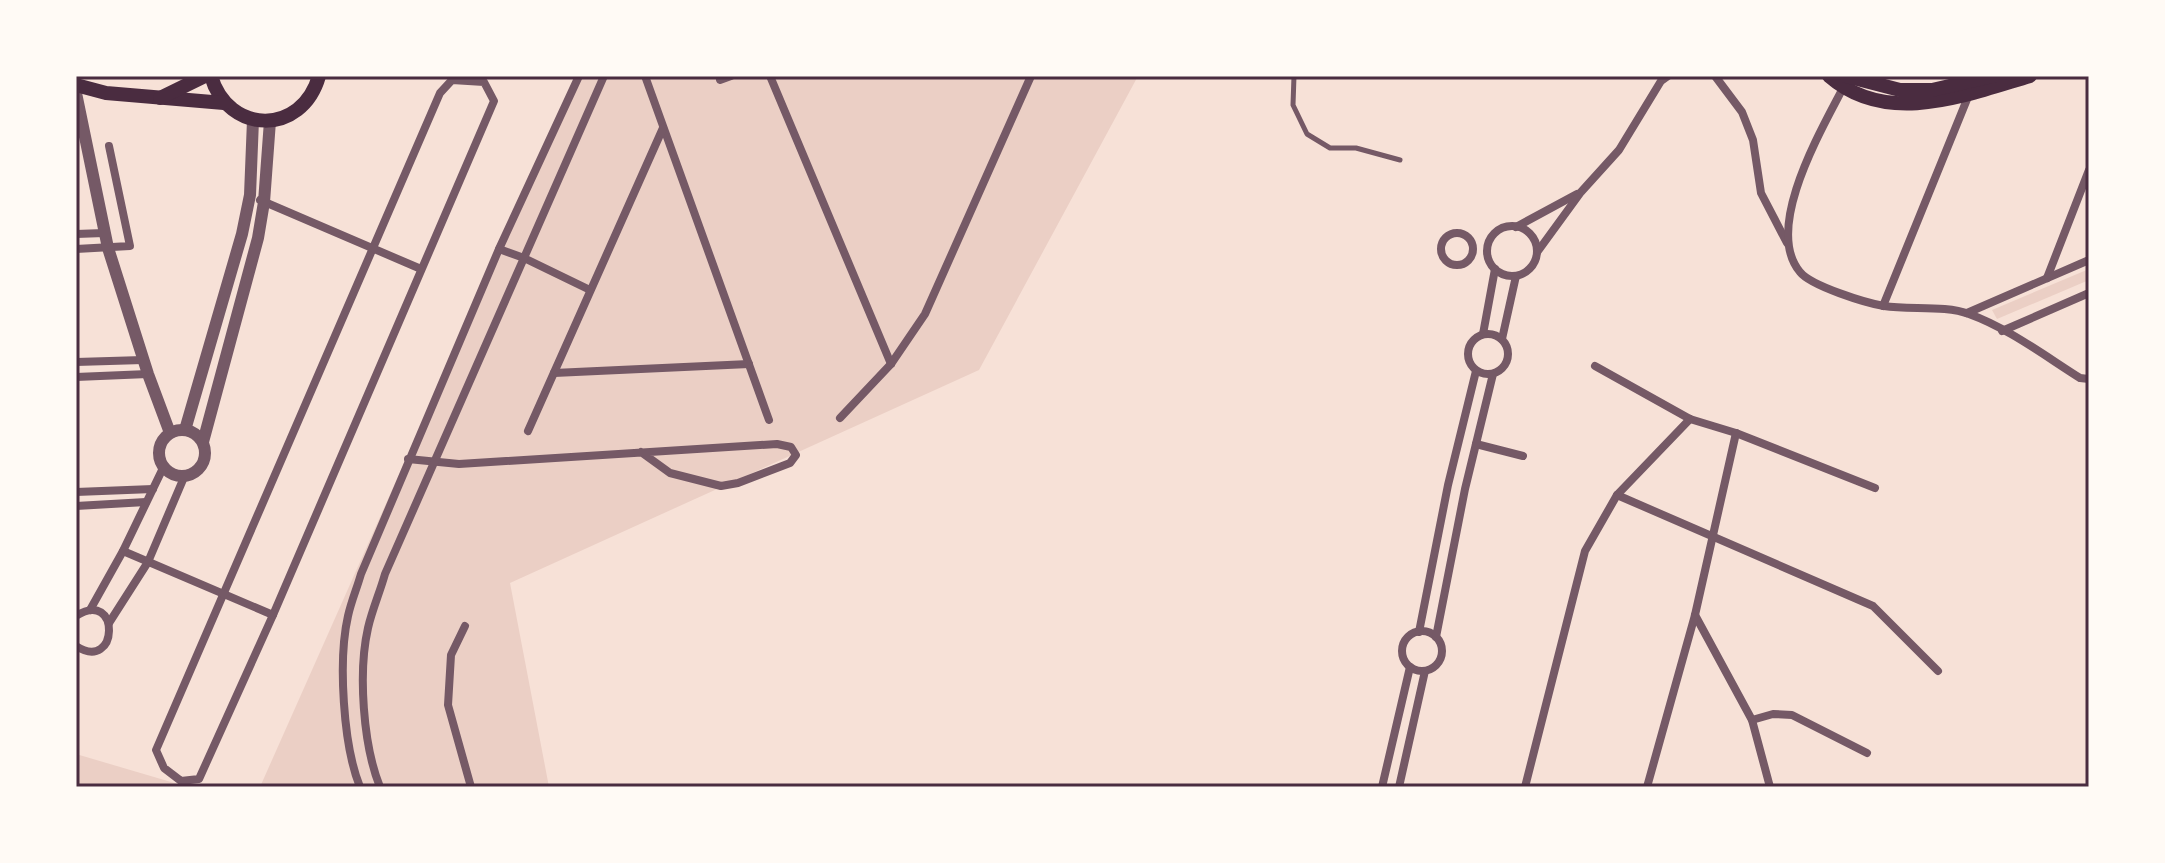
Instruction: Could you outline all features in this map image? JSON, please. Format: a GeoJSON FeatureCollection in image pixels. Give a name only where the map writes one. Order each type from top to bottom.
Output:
{"type":"FeatureCollection","features":[{"type":"Feature","properties":{"kind":"main road"},"geometry":{"type":"LineString","coordinates":[[159,99],[208,76],[224,103],[238,114],[253,120],[270,121],[288,116],[304,105],[315,89],[319,76]]}},
{"type":"Feature","properties":{"kind":"main road"},"geometry":{"type":"LineString","coordinates":[[1829,76],[1900,90],[1932,90],[2030,76]]}},
{"type":"Feature","properties":{"kind":"main road"},"geometry":{"type":"LineString","coordinates":[[1973,84],[1993,76]]}},
{"type":"Feature","properties":{"kind":"main road"},"geometry":{"type":"LineString","coordinates":[[76,85],[106,93],[224,103]]}},
{"type":"Feature","properties":{"kind":"street"},"geometry":{"type":"LineString","coordinates":[[360,787],[353,770],[345,694],[344,643],[348,616],[361,574],[408,459],[499,249],[579,76]]}},
{"type":"Feature","properties":{"kind":"street"},"geometry":{"type":"LineString","coordinates":[[380,787],[372,769],[366,735],[363,664],[368,628],[385,574],[604,76]]}},
{"type":"Feature","properties":{"kind":"street"},"geometry":{"type":"LineString","coordinates":[[645,76],[769,420]]}},
{"type":"Feature","properties":{"kind":"street"},"geometry":{"type":"LineString","coordinates":[[720,80],[731,76]]}},
{"type":"Feature","properties":{"kind":"street"},"geometry":{"type":"LineString","coordinates":[[770,76],[891,364]]}},
{"type":"Feature","properties":{"kind":"street"},"geometry":{"type":"LineString","coordinates":[[840,418],[891,364],[925,314],[1031,76]]}},
{"type":"Feature","properties":{"kind":"street"},"geometry":{"type":"LineString","coordinates":[[1715,76],[1742,112],[1753,140],[1761,193],[1801,274],[1842,294],[1883,306],[1967,313],[2080,378],[2089,379]]}},
{"type":"Feature","properties":{"kind":"street"},"geometry":{"type":"LineString","coordinates":[[1581,192],[1516,227],[1495,233],[1488,253],[1495,269],[1502,274],[1516,276],[1532,267],[1538,251],[1581,192],[1619,150],[1661,78]]}},
{"type":"Feature","properties":{"kind":"street"},"geometry":{"type":"LineString","coordinates":[[452,80],[484,82],[494,101],[421,269],[199,779],[181,781],[164,768],[156,750],[372,248],[440,93],[452,80]]}},
{"type":"Feature","properties":{"kind":"street"},"geometry":{"type":"LineString","coordinates":[[1788,244],[1796,186],[1846,80]]}},
{"type":"Feature","properties":{"kind":"street"},"geometry":{"type":"LineString","coordinates":[[1883,306],[1973,84]]}},
{"type":"Feature","properties":{"kind":"street"},"geometry":{"type":"LineString","coordinates":[[78,109],[108,248],[143,360],[170,433]]}},
{"type":"Feature","properties":{"kind":"street"},"geometry":{"type":"LineString","coordinates":[[185,430],[242,234],[250,195],[253,120]]}},
{"type":"Feature","properties":{"kind":"street"},"geometry":{"type":"LineString","coordinates":[[203,442],[185,430],[170,433],[164,438],[159,452],[164,466],[177,475],[185,475],[203,463],[203,442],[258,238],[270,121]]}},
{"type":"Feature","properties":{"kind":"street"},"geometry":{"type":"LineString","coordinates":[[528,431],[663,127]]}},
{"type":"Feature","properties":{"kind":"street"},"geometry":{"type":"LineString","coordinates":[[76,249],[130,246],[109,146]]}},
{"type":"Feature","properties":{"kind":"street"},"geometry":{"type":"LineString","coordinates":[[2047,278],[2089,170]]}},
{"type":"Feature","properties":{"kind":"street"},"geometry":{"type":"LineString","coordinates":[[250,195],[421,269]]}},
{"type":"Feature","properties":{"kind":"street"},"geometry":{"type":"LineString","coordinates":[[1516,227],[1534,238],[1538,251]]}},
{"type":"Feature","properties":{"kind":"street"},"geometry":{"type":"LineString","coordinates":[[76,234],[104,233]]}},
{"type":"Feature","properties":{"kind":"street"},"geometry":{"type":"LineString","coordinates":[[242,234],[258,238]]}},
{"type":"Feature","properties":{"kind":"street"},"geometry":{"type":"LineString","coordinates":[[499,249],[590,290]]}},
{"type":"Feature","properties":{"kind":"street"},"geometry":{"type":"LineString","coordinates":[[1472,255],[1488,253]]}},
{"type":"Feature","properties":{"kind":"street"},"geometry":{"type":"LineString","coordinates":[[1967,313],[2089,260]]}},
{"type":"Feature","properties":{"kind":"street"},"geometry":{"type":"LineString","coordinates":[[1483,334],[1495,269]]}},
{"type":"Feature","properties":{"kind":"street"},"geometry":{"type":"LineString","coordinates":[[1502,339],[1516,276]]}},
{"type":"Feature","properties":{"kind":"street"},"geometry":{"type":"LineString","coordinates":[[2002,331],[2089,293]]}},
{"type":"Feature","properties":{"kind":"street"},"geometry":{"type":"LineString","coordinates":[[1483,334],[1502,339],[1508,350],[1503,368],[1493,374],[1476,371],[1468,361],[1469,347],[1477,337],[1483,334]]}},
{"type":"Feature","properties":{"kind":"street"},"geometry":{"type":"LineString","coordinates":[[76,362],[143,360]]}},
{"type":"Feature","properties":{"kind":"street"},"geometry":{"type":"LineString","coordinates":[[206,360],[223,366]]}},
{"type":"Feature","properties":{"kind":"street"},"geometry":{"type":"LineString","coordinates":[[554,373],[749,364]]}},
{"type":"Feature","properties":{"kind":"street"},"geometry":{"type":"LineString","coordinates":[[1595,366],[1690,419],[1736,433],[1875,488]]}},
{"type":"Feature","properties":{"kind":"street"},"geometry":{"type":"LineString","coordinates":[[1419,632],[1448,485],[1476,371]]}},
{"type":"Feature","properties":{"kind":"street"},"geometry":{"type":"LineString","coordinates":[[76,377],[148,374]]}},
{"type":"Feature","properties":{"kind":"street"},"geometry":{"type":"LineString","coordinates":[[1436,637],[1419,632],[1407,637],[1402,656],[1410,667],[1425,671],[1436,665],[1441,654],[1436,637],[1465,489],[1493,374]]}},
{"type":"Feature","properties":{"kind":"street"},"geometry":{"type":"LineString","coordinates":[[1525,787],[1585,551],[1617,495],[1690,419]]}},
{"type":"Feature","properties":{"kind":"street"},"geometry":{"type":"LineString","coordinates":[[1647,787],[1695,615],[1736,433]]}},
{"type":"Feature","properties":{"kind":"street"},"geometry":{"type":"LineString","coordinates":[[408,459],[459,464],[641,452],[777,444],[791,447],[796,455],[790,463],[738,483],[721,486],[670,473],[641,452]]}},
{"type":"Feature","properties":{"kind":"street"},"geometry":{"type":"LineString","coordinates":[[1476,444],[1523,456]]}},
{"type":"Feature","properties":{"kind":"street"},"geometry":{"type":"LineString","coordinates":[[90,610],[164,466]]}},
{"type":"Feature","properties":{"kind":"street"},"geometry":{"type":"LineString","coordinates":[[76,646],[89,651],[104,646],[109,639],[109,623],[148,562],[185,475]]}},
{"type":"Feature","properties":{"kind":"street"},"geometry":{"type":"LineString","coordinates":[[1448,485],[1465,489]]}},
{"type":"Feature","properties":{"kind":"street"},"geometry":{"type":"LineString","coordinates":[[76,492],[153,489]]}},
{"type":"Feature","properties":{"kind":"street"},"geometry":{"type":"LineString","coordinates":[[1617,495],[1873,606],[1938,671]]}},
{"type":"Feature","properties":{"kind":"street"},"geometry":{"type":"LineString","coordinates":[[76,506],[146,502]]}},
{"type":"Feature","properties":{"kind":"street"},"geometry":{"type":"LineString","coordinates":[[123,551],[273,615]]}},
{"type":"Feature","properties":{"kind":"street"},"geometry":{"type":"LineString","coordinates":[[76,616],[90,610],[98,611],[109,623]]}},
{"type":"Feature","properties":{"kind":"street"},"geometry":{"type":"LineString","coordinates":[[1695,615],[1752,720],[1770,787]]}},
{"type":"Feature","properties":{"kind":"street"},"geometry":{"type":"LineString","coordinates":[[465,626],[451,655],[448,705],[471,787]]}},
{"type":"Feature","properties":{"kind":"street"},"geometry":{"type":"LineString","coordinates":[[1382,787],[1410,667]]}},
{"type":"Feature","properties":{"kind":"street"},"geometry":{"type":"LineString","coordinates":[[1399,787],[1425,671]]}},
{"type":"Feature","properties":{"kind":"street"},"geometry":{"type":"LineString","coordinates":[[1752,720],[1773,714],[1792,715],[1867,753]]}},
{"type":"Feature","properties":{"kind":"lane"},"geometry":{"type":"LineString","coordinates":[[1294,76],[1293,105],[1307,134],[1330,148],[1356,148],[1400,160]]}},
{"type":"Feature","properties":{"kind":"shaded area"},"geometry":{"type":"Polygon","coordinates":[[[576,76],[1138,76],[979,370],[510,583],[549,787],[260,787],[576,76]]]}},
{"type":"Feature","properties":{"kind":"shaded area"},"geometry":{"type":"Polygon","coordinates":[[[2089,269],[2089,280],[1997,319],[1992,310],[2089,269]]]}},
{"type":"Feature","properties":{"kind":"shaded area"},"geometry":{"type":"Polygon","coordinates":[[[76,754],[188,787],[76,787],[76,754]]]}}]}
